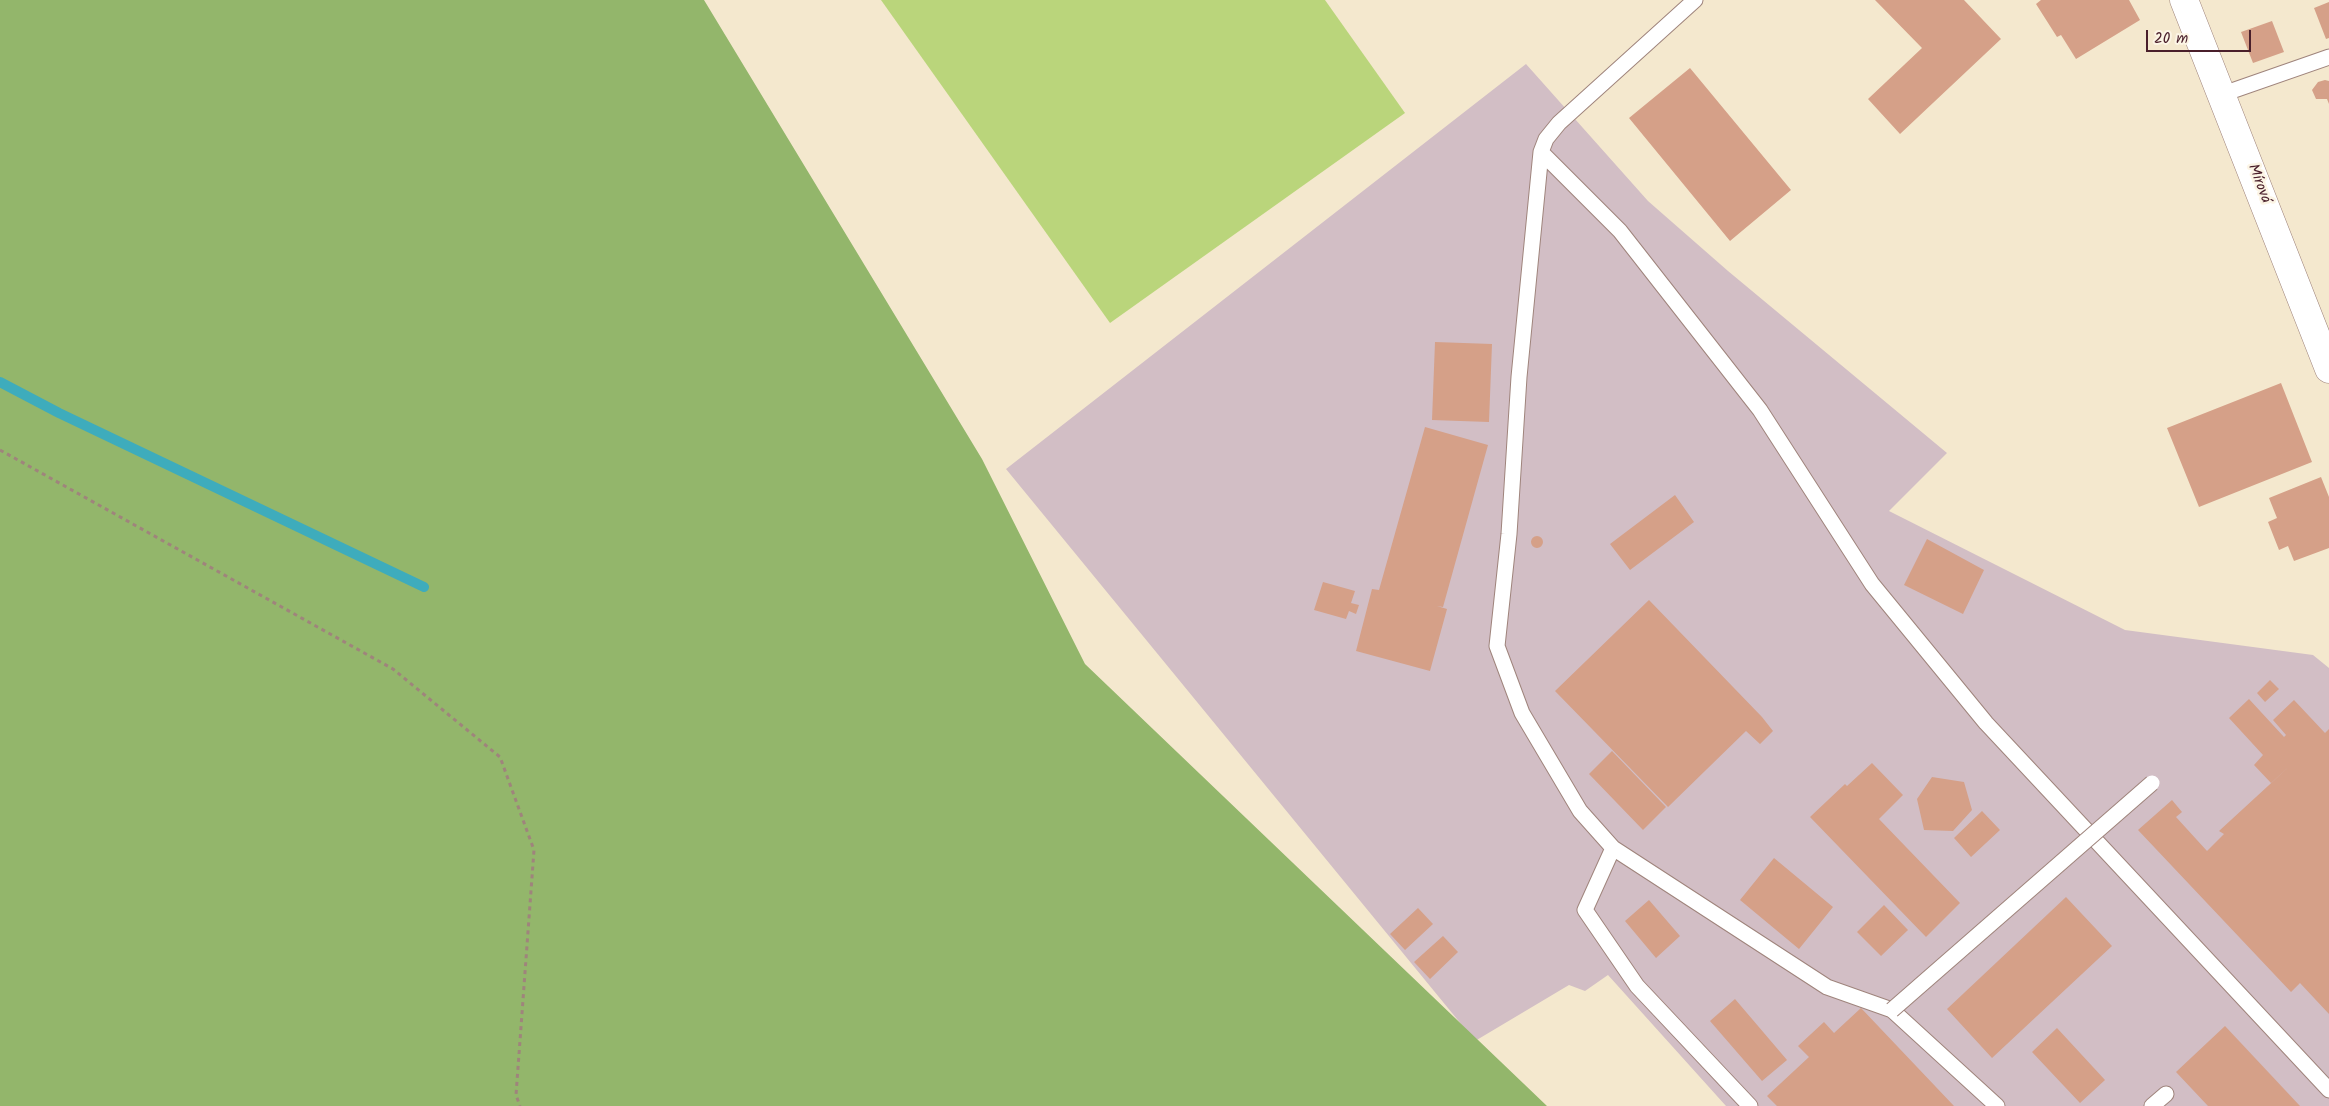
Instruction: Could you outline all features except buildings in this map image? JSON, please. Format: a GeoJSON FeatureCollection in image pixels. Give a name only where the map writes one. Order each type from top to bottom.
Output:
{"type":"FeatureCollection","features":[{"type":"Feature","properties":{"kind":"street","name":"Mírová"},"geometry":{"type":"LineString","coordinates":[[2184,0],[2223,94],[2329,369]]}},
{"type":"Feature","properties":{"kind":"lane"},"geometry":{"type":"LineString","coordinates":[[1695,0],[1559,123],[1546,139],[1541,152],[1519,377],[1509,534],[1497,646],[1522,713],[1580,811],[1613,848],[1827,987],[1892,1010],[1998,1106]]}},
{"type":"Feature","properties":{"kind":"lane"},"geometry":{"type":"LineString","coordinates":[[2223,94],[2329,57]]}},
{"type":"Feature","properties":{"kind":"lane"},"geometry":{"type":"LineString","coordinates":[[1541,152],[1620,231],[1754,402],[1872,584],[1986,723],[2329,1090]]}},
{"type":"Feature","properties":{"kind":"lane"},"geometry":{"type":"LineString","coordinates":[[1892,1010],[2152,783]]}},
{"type":"Feature","properties":{"kind":"lane"},"geometry":{"type":"LineString","coordinates":[[1613,848],[1585,910],[1638,986],[1750,1106]]}},
{"type":"Feature","properties":{"kind":"lane"},"geometry":{"type":"LineString","coordinates":[[2152,1106],[2166,1094]]}},
{"type":"Feature","properties":{"kind":"path"},"geometry":{"type":"LineString","coordinates":[[0,450],[393,669],[500,757],[534,850],[516,1095],[520,1106]]}},
{"type":"Feature","properties":{"kind":"shaded area"},"geometry":{"type":"Polygon","coordinates":[[[1526,64],[1648,201],[1728,271],[1947,453],[1889,511],[2125,630],[2313,655],[2329,668],[2329,1106],[1726,1106],[1608,975],[1585,991],[1569,985],[1475,1041],[1006,469],[1526,64]]]}},
{"type":"Feature","properties":{"kind":"green space"},"geometry":{"type":"Polygon","coordinates":[[[0,0],[704,0],[982,459],[1085,664],[1547,1106],[0,1106],[0,0]]]}},
{"type":"Feature","properties":{"kind":"green space"},"geometry":{"type":"Polygon","coordinates":[[[881,0],[1325,0],[1405,113],[1110,323],[881,0]]]}},
{"type":"Feature","properties":{"kind":"waterway"},"geometry":{"type":"LineString","coordinates":[[0,382],[59,413],[424,587]]}}]}
